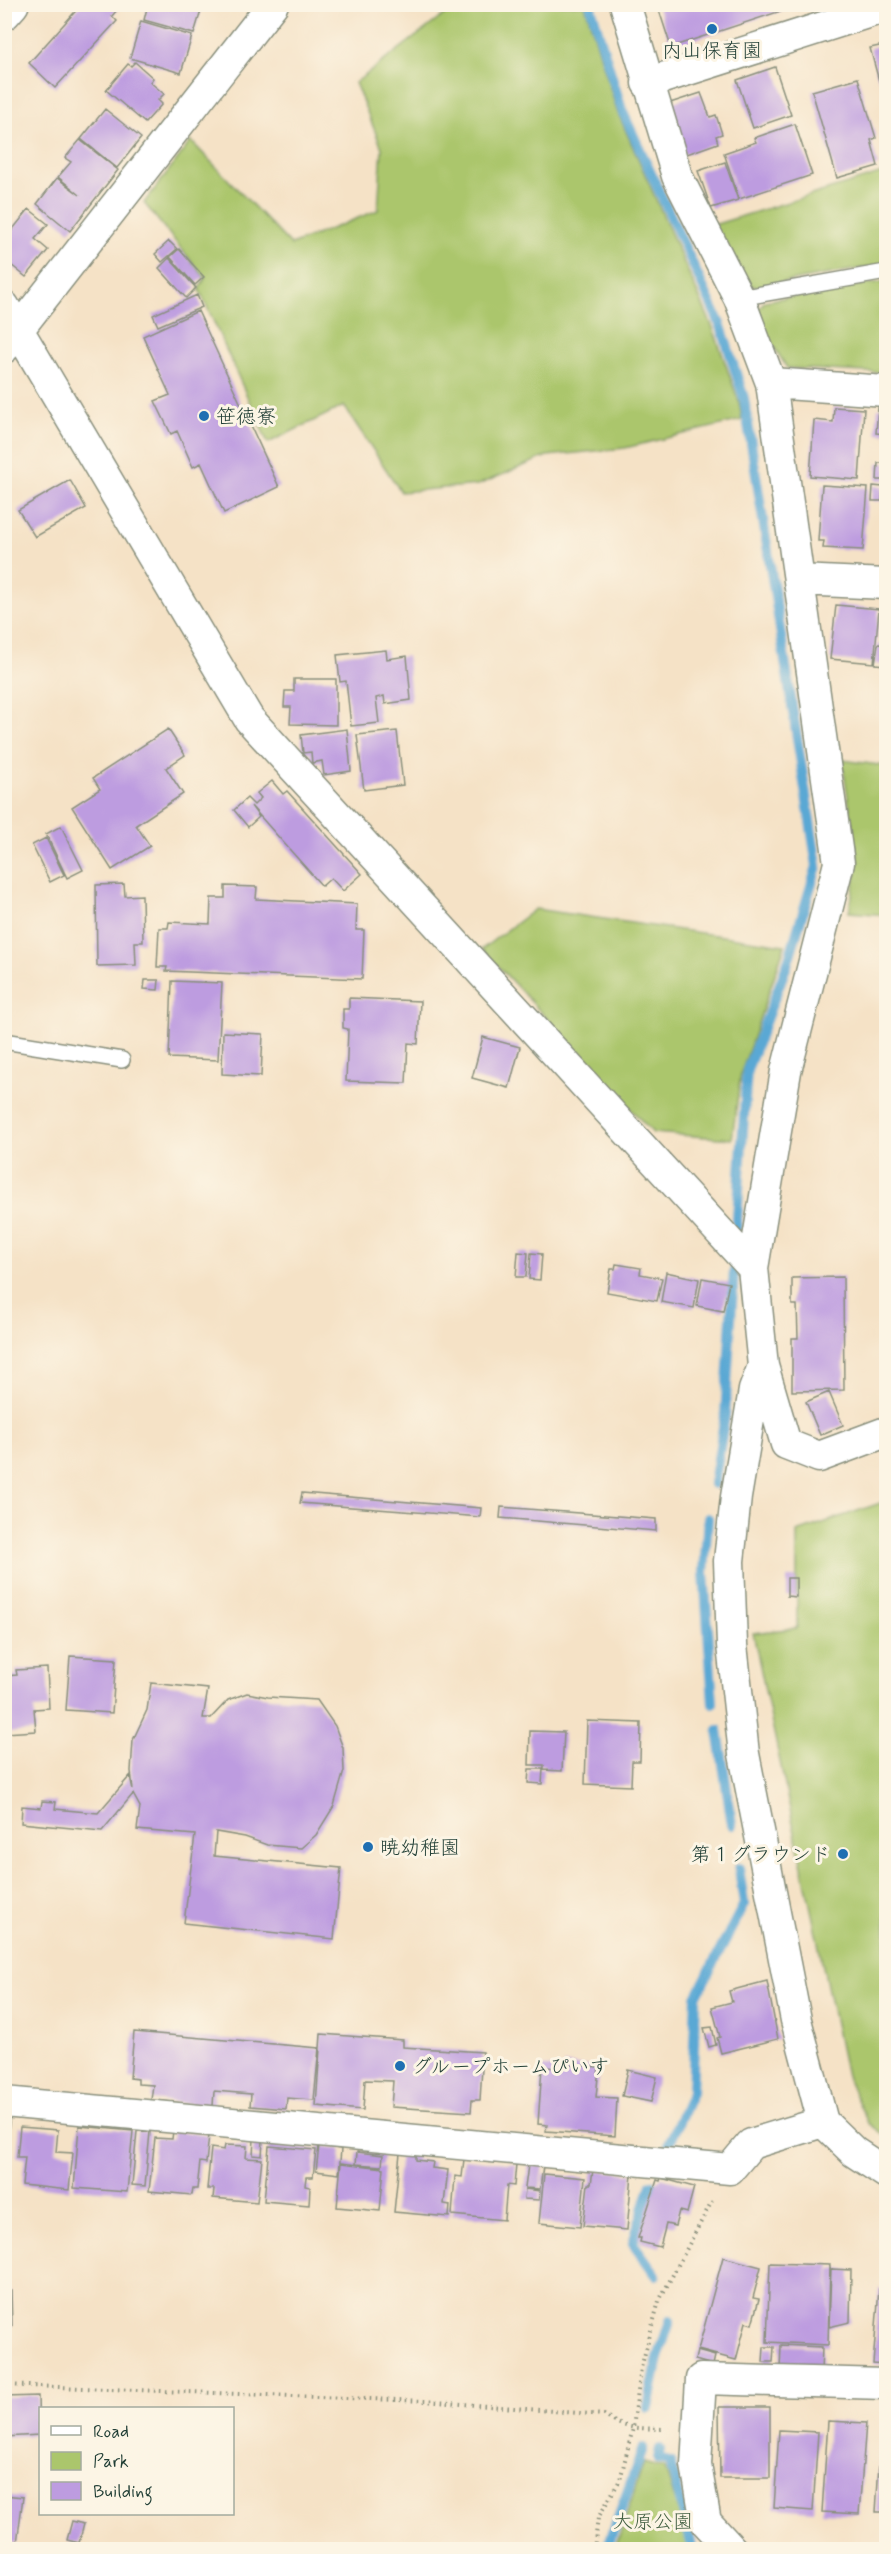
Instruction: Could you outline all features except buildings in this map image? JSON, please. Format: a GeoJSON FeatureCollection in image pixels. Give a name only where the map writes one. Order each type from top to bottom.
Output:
{"type":"FeatureCollection","features":[{"type":"Feature","properties":{"kind":"street"},"geometry":{"type":"LineString","coordinates":[[4,13],[12,4]]}},
{"type":"Feature","properties":{"kind":"street"},"geometry":{"type":"LineString","coordinates":[[273,4],[9,328],[249,719],[753,1268]]}},
{"type":"Feature","properties":{"kind":"street"},"geometry":{"type":"LineString","coordinates":[[625,4],[647,83],[677,176],[739,298],[771,383],[839,863],[786,1071],[753,1268],[763,1366],[786,1444],[819,1457],[886,1432]]}},
{"type":"Feature","properties":{"kind":"street"},"geometry":{"type":"LineString","coordinates":[[647,83],[886,7]]}},
{"type":"Feature","properties":{"kind":"street"},"geometry":{"type":"LineString","coordinates":[[771,383],[886,391]]}},
{"type":"Feature","properties":{"kind":"street"},"geometry":{"type":"LineString","coordinates":[[799,580],[886,584]]}},
{"type":"Feature","properties":{"kind":"street"},"geometry":{"type":"LineString","coordinates":[[763,1366],[754,1390],[734,1508],[729,1561],[732,1645],[747,1766],[796,2020],[824,2122],[854,2152],[886,2173]]}},
{"type":"Feature","properties":{"kind":"street"},"geometry":{"type":"LineString","coordinates":[[4,2102],[730,2169],[751,2144],[824,2122]]}},
{"type":"Feature","properties":{"kind":"street"},"geometry":{"type":"LineString","coordinates":[[732,2550],[706,2522],[696,2465],[702,2379],[886,2384]]}},
{"type":"Feature","properties":{"kind":"lane"},"geometry":{"type":"LineString","coordinates":[[739,298],[886,272]]}},
{"type":"Feature","properties":{"kind":"lane"},"geometry":{"type":"LineString","coordinates":[[4,1041],[122,1060]]}},
{"type":"Feature","properties":{"kind":"path"},"geometry":{"type":"LineString","coordinates":[[594,2550],[598,2518],[620,2480],[633,2428],[641,2368],[659,2301],[730,2169]]}},
{"type":"Feature","properties":{"kind":"path"},"geometry":{"type":"LineString","coordinates":[[4,2385],[435,2402],[604,2415],[615,2424],[633,2428]]}},
{"type":"Feature","properties":{"kind":"green space"},"geometry":{"type":"Polygon","coordinates":[[[457,5],[585,5],[617,111],[713,328],[739,402],[742,420],[625,448],[547,456],[478,485],[401,492],[344,406],[268,443],[199,289],[205,278],[144,203],[191,141],[291,245],[378,210],[382,148],[355,83],[457,5]]]}},
{"type":"Feature","properties":{"kind":"green space"},"geometry":{"type":"Polygon","coordinates":[[[886,172],[886,264],[756,287],[745,284],[710,226],[886,172]]]}},
{"type":"Feature","properties":{"kind":"green space"},"geometry":{"type":"Polygon","coordinates":[[[886,281],[886,373],[787,368],[754,314],[765,301],[886,281]]]}},
{"type":"Feature","properties":{"kind":"green space"},"geometry":{"type":"Polygon","coordinates":[[[842,760],[886,766],[886,915],[849,912],[858,861],[842,760]]]}},
{"type":"Feature","properties":{"kind":"green space"},"geometry":{"type":"Polygon","coordinates":[[[535,909],[785,945],[741,1073],[732,1139],[653,1133],[482,949],[535,909]]]}},
{"type":"Feature","properties":{"kind":"green space","name":"第１グラウンド"},"geometry":{"type":"Polygon","coordinates":[[[886,1501],[886,2136],[868,2123],[846,2076],[753,1633],[797,1628],[797,1532],[886,1501]]]}},
{"type":"Feature","properties":{"kind":"green space","name":"大原公園"},"geometry":{"type":"Polygon","coordinates":[[[644,2462],[665,2468],[690,2549],[619,2549],[617,2543],[644,2462]]]}},
{"type":"Feature","properties":{"kind":"waterway"},"geometry":{"type":"LineString","coordinates":[[590,4],[622,110],[721,326],[744,398],[817,866],[787,965],[747,1070],[736,1234]]}},
{"type":"Feature","properties":{"kind":"waterway"},"geometry":{"type":"LineString","coordinates":[[714,1484],[725,1416],[734,1271]]}},
{"type":"Feature","properties":{"kind":"waterway"},"geometry":{"type":"LineString","coordinates":[[708,1518],[704,1572],[713,1703]]}},
{"type":"Feature","properties":{"kind":"waterway"},"geometry":{"type":"LineString","coordinates":[[718,1730],[732,1825]]}},
{"type":"Feature","properties":{"kind":"waterway"},"geometry":{"type":"LineString","coordinates":[[669,2144],[692,2092],[696,1997],[744,1904],[739,1868]]}},
{"type":"Feature","properties":{"kind":"waterway"},"geometry":{"type":"LineString","coordinates":[[651,2184],[633,2243],[656,2275]]}},
{"type":"Feature","properties":{"kind":"waterway"},"geometry":{"type":"LineString","coordinates":[[648,2408],[658,2358],[670,2321]]}},
{"type":"Feature","properties":{"kind":"waterway"},"geometry":{"type":"LineString","coordinates":[[609,2550],[608,2546],[643,2448]]}},
{"type":"Feature","properties":{"kind":"waterway"},"geometry":{"type":"LineString","coordinates":[[660,2449],[658,2459],[670,2462],[693,2550]]}},
{"type":"Feature","properties":{"kind":"place","name":"内山保育園"},"geometry":{"type":"Point","coordinates":[712,29]}},
{"type":"Feature","properties":{"kind":"place","name":"笹徳寮"},"geometry":{"type":"Point","coordinates":[204,416]}},
{"type":"Feature","properties":{"kind":"place","name":"暁幼稚園"},"geometry":{"type":"Point","coordinates":[368,1847]}},
{"type":"Feature","properties":{"kind":"place","name":"第１グラウンド"},"geometry":{"type":"Point","coordinates":[843,1854]}},
{"type":"Feature","properties":{"kind":"place","name":"グループホームぴいす"},"geometry":{"type":"Point","coordinates":[400,2066]}}]}
